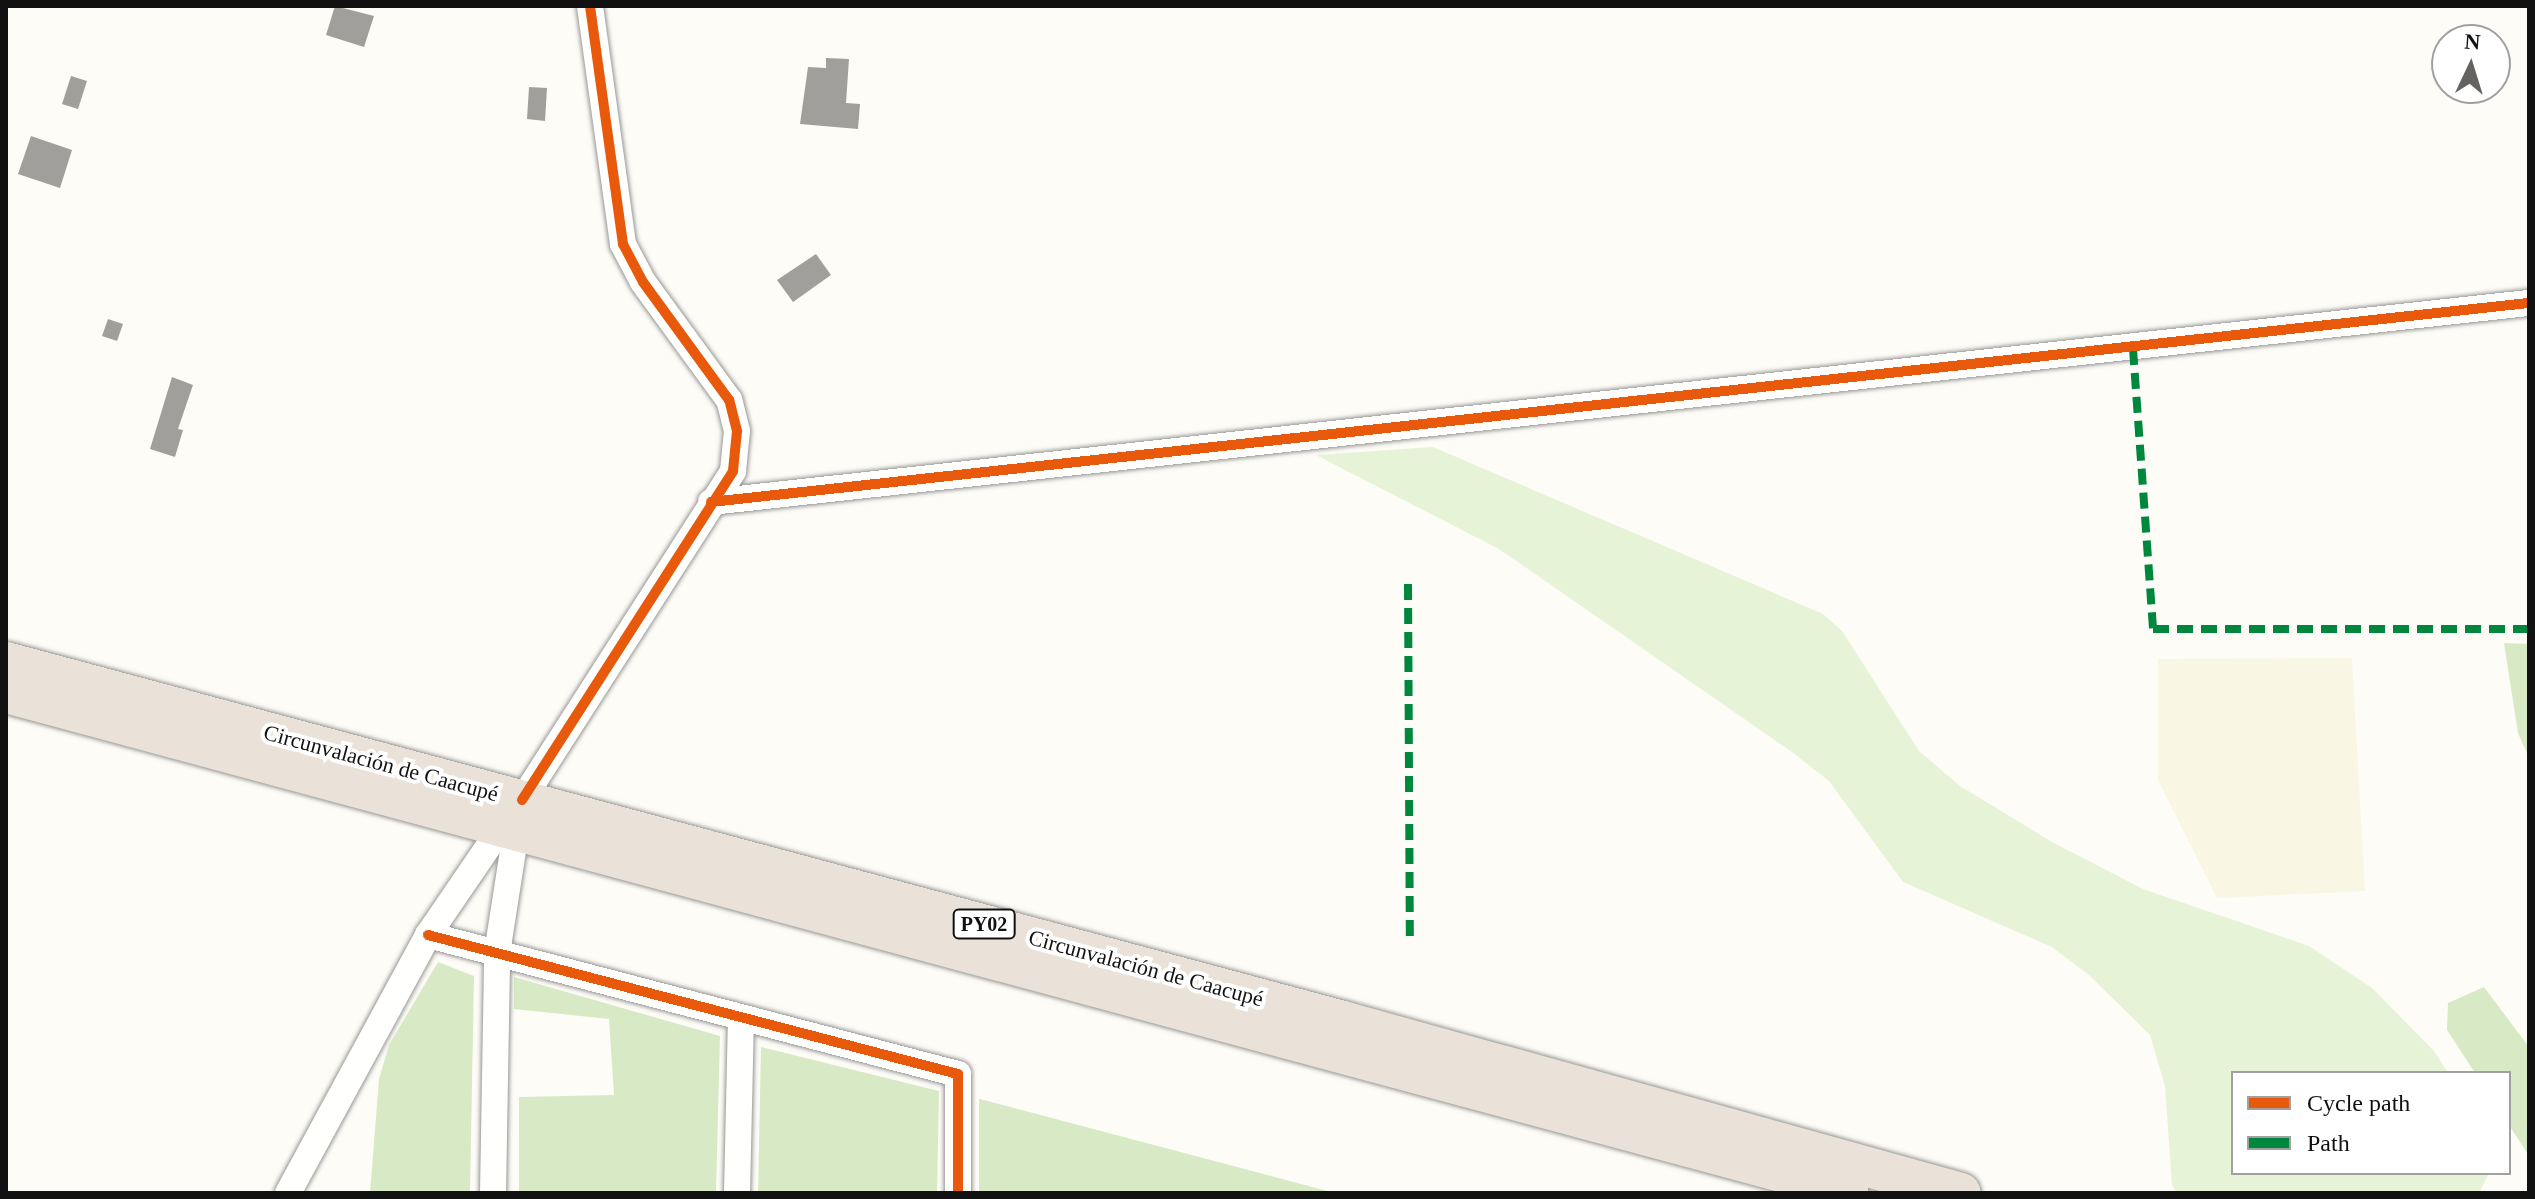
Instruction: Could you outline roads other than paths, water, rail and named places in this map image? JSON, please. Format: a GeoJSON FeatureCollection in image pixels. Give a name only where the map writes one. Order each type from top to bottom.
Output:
{"type":"FeatureCollection","features":[{"type":"Feature","properties":{"kind":"highway","name":"Circunvalación de Caacupé"},"geometry":{"type":"LineString","coordinates":[[6,662],[513,820],[1858,1193]]}},
{"type":"Feature","properties":{"kind":"highway","name":"Circunvalación de Caacupé"},"geometry":{"type":"LineString","coordinates":[[6,693],[513,820],[1961,1193]]}},
{"type":"Feature","properties":{"kind":"street"},"geometry":{"type":"LineString","coordinates":[[288,1193],[428,935],[513,820],[733,471],[734,421],[729,400],[643,282],[623,244],[590,6]]}},
{"type":"Feature","properties":{"kind":"street"},"geometry":{"type":"LineString","coordinates":[[711,502],[2529,303]]}},
{"type":"Feature","properties":{"kind":"street"},"geometry":{"type":"LineString","coordinates":[[493,1193],[497,953],[513,820]]}},
{"type":"Feature","properties":{"kind":"street"},"geometry":{"type":"LineString","coordinates":[[428,935],[741,1020],[958,1074],[958,1193]]}},
{"type":"Feature","properties":{"kind":"street"},"geometry":{"type":"LineString","coordinates":[[737,1193],[741,1020]]}}]}
